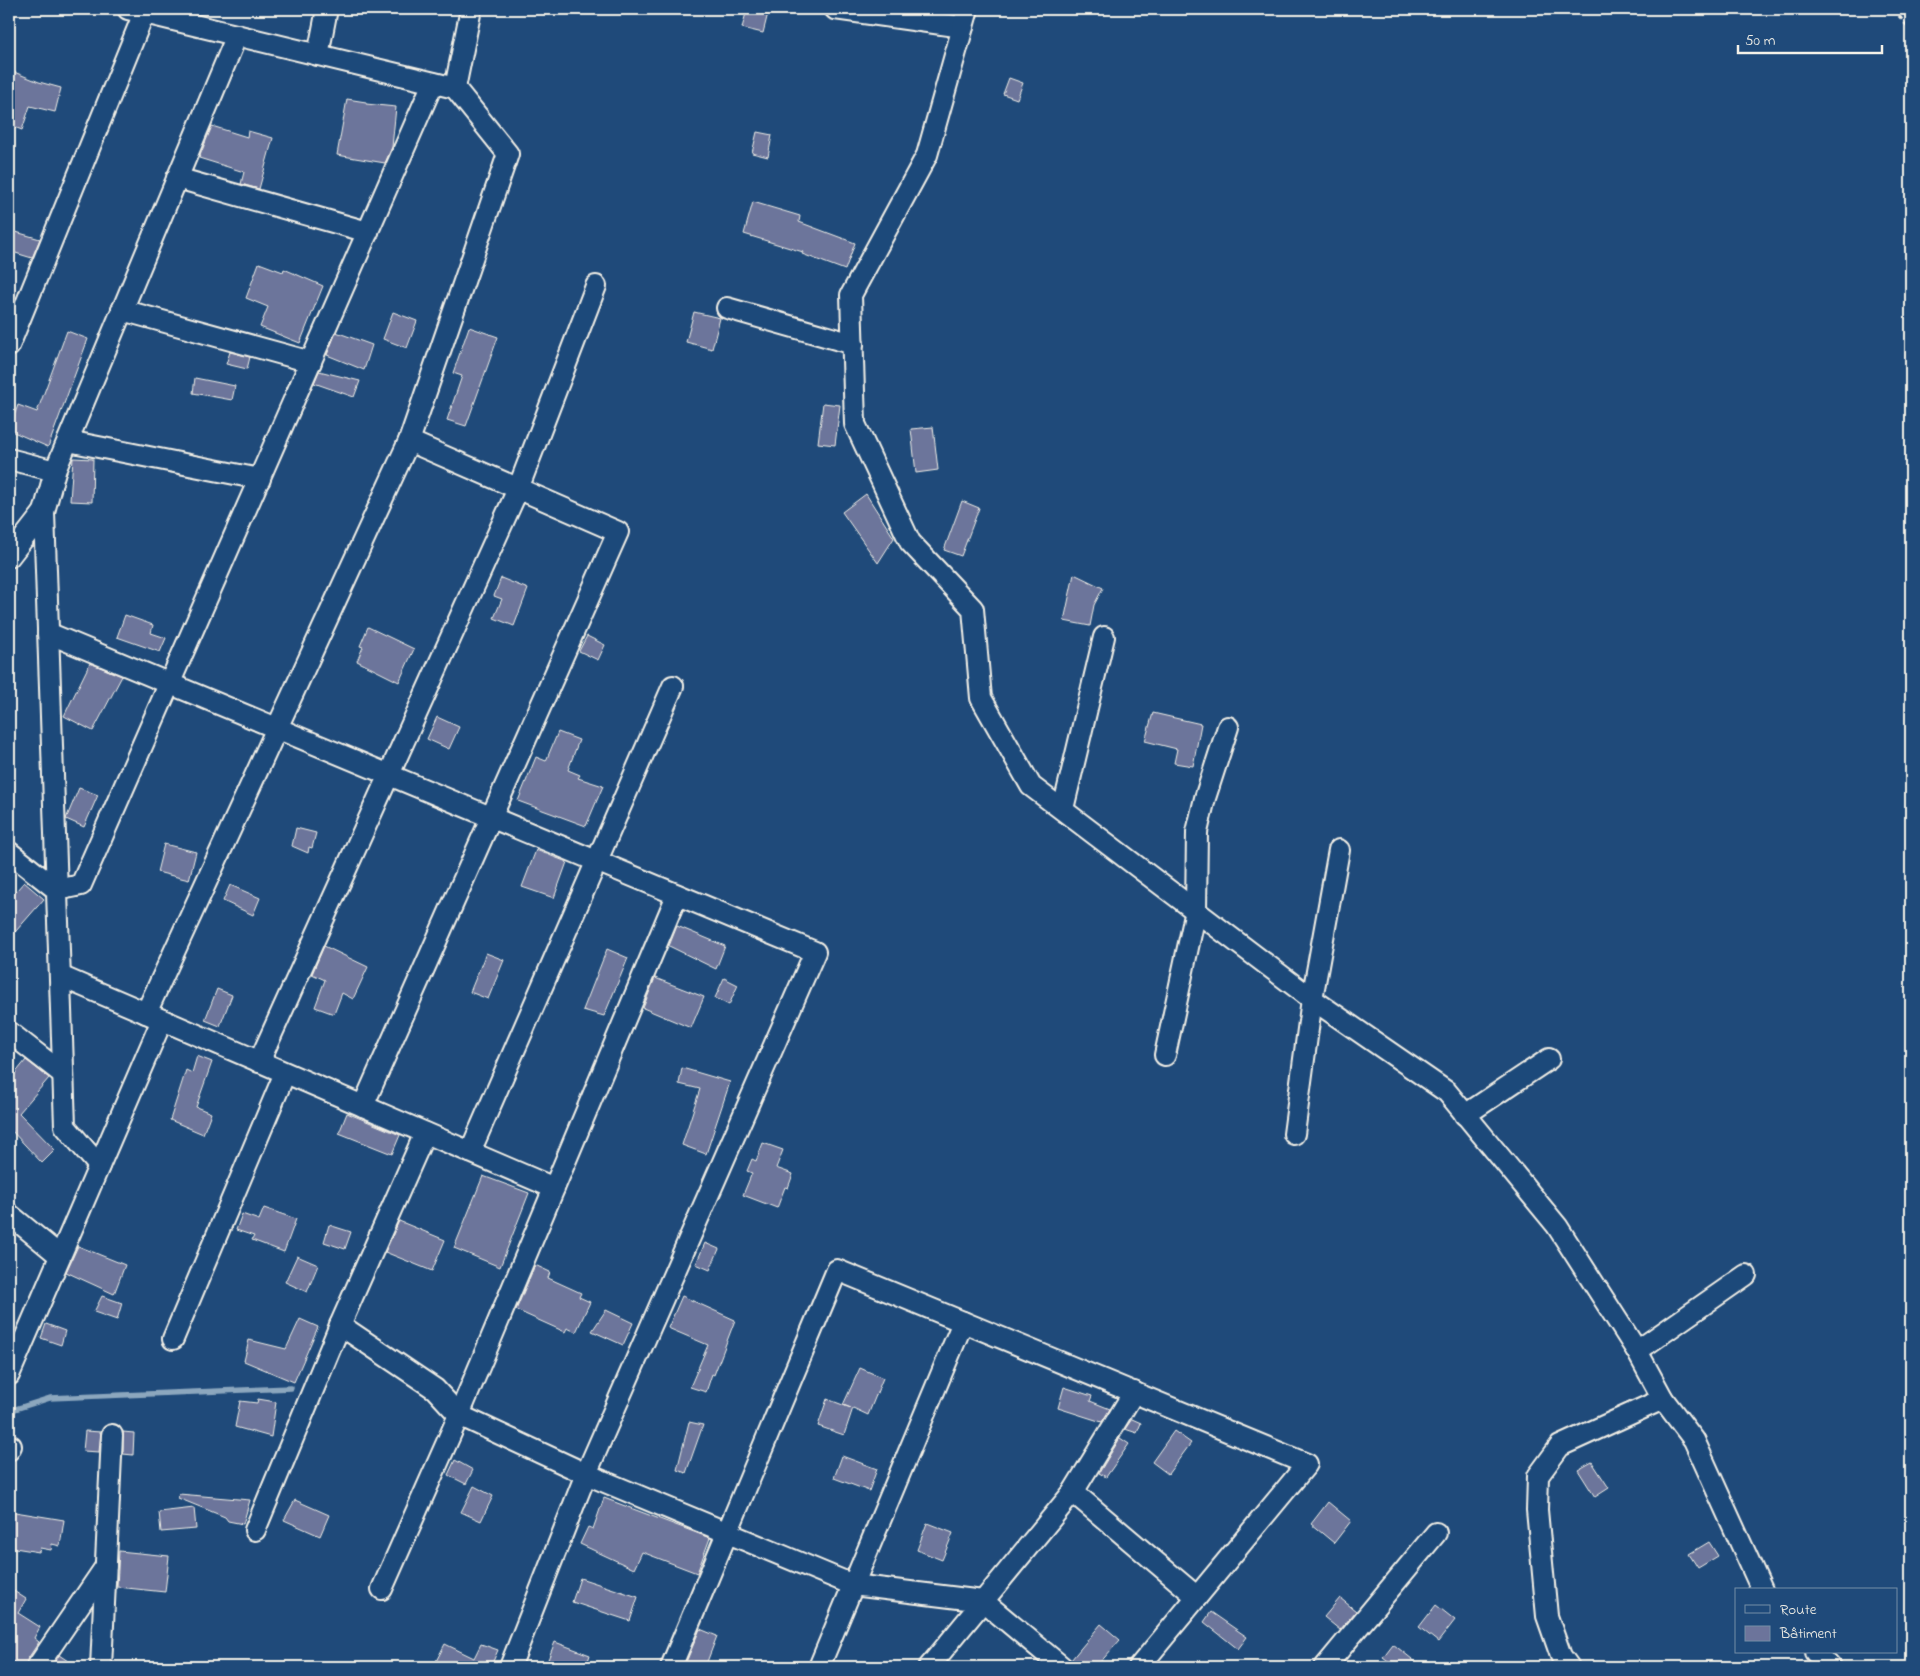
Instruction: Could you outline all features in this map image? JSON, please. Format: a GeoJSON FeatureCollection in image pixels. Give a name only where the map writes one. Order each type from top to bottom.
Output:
{"type":"FeatureCollection","features":[{"type":"Feature","properties":{"kind":"street"},"geometry":{"type":"LineString","coordinates":[[318,55],[327,9]]}},
{"type":"Feature","properties":{"kind":"street"},"geometry":{"type":"LineString","coordinates":[[455,88],[471,9]]}},
{"type":"Feature","properties":{"kind":"street"},"geometry":{"type":"LineString","coordinates":[[835,9],[965,18],[927,155],[851,295],[855,424],[910,542],[973,610],[981,698],[1031,786],[1063,808],[1312,999],[1447,1092],[1557,1226],[1637,1351],[1664,1399],[1694,1440],[1761,1588]]}},
{"type":"Feature","properties":{"kind":"street"},"geometry":{"type":"LineString","coordinates":[[9,346],[136,11],[455,88],[508,154],[409,441],[277,728],[154,1017],[98,1166],[9,1375]]}},
{"type":"Feature","properties":{"kind":"street"},"geometry":{"type":"LineString","coordinates":[[98,1166],[65,1126],[44,512],[55,471],[237,35]]}},
{"type":"Feature","properties":{"kind":"street"},"geometry":{"type":"LineString","coordinates":[[9,852],[57,890],[82,885],[433,83]]}},
{"type":"Feature","properties":{"kind":"street"},"geometry":{"type":"LineString","coordinates":[[177,178],[368,232]]}},
{"type":"Feature","properties":{"kind":"street"},"geometry":{"type":"LineString","coordinates":[[260,1062],[518,489],[596,286]]}},
{"type":"Feature","properties":{"kind":"street"},"geometry":{"type":"LineString","coordinates":[[727,308],[852,344]]}},
{"type":"Feature","properties":{"kind":"street"},"geometry":{"type":"LineString","coordinates":[[122,310],[311,362]]}},
{"type":"Feature","properties":{"kind":"street"},"geometry":{"type":"LineString","coordinates":[[68,441],[260,479]]}},
{"type":"Feature","properties":{"kind":"street"},"geometry":{"type":"LineString","coordinates":[[363,1106],[618,532],[409,441]]}},
{"type":"Feature","properties":{"kind":"street"},"geometry":{"type":"LineString","coordinates":[[9,459],[55,471]]}},
{"type":"Feature","properties":{"kind":"street"},"geometry":{"type":"LineString","coordinates":[[9,557],[44,512]]}},
{"type":"Feature","properties":{"kind":"street"},"geometry":{"type":"LineString","coordinates":[[48,633],[816,952],[586,1474],[510,1667]]}},
{"type":"Feature","properties":{"kind":"street"},"geometry":{"type":"LineString","coordinates":[[1063,808],[1104,637]]}},
{"type":"Feature","properties":{"kind":"street"},"geometry":{"type":"LineString","coordinates":[[470,1152],[673,686]]}},
{"type":"Feature","properties":{"kind":"street"},"geometry":{"type":"LineString","coordinates":[[1165,1054],[1196,910],[1197,832],[1204,798],[1228,727]]}},
{"type":"Feature","properties":{"kind":"street"},"geometry":{"type":"LineString","coordinates":[[1294,1134],[1312,999],[1339,850]]}},
{"type":"Feature","properties":{"kind":"street"},"geometry":{"type":"LineString","coordinates":[[382,1589],[459,1415],[677,895]]}},
{"type":"Feature","properties":{"kind":"street"},"geometry":{"type":"LineString","coordinates":[[60,976],[554,1188]]}},
{"type":"Feature","properties":{"kind":"street"},"geometry":{"type":"LineString","coordinates":[[9,1032],[63,1074]]}},
{"type":"Feature","properties":{"kind":"street"},"geometry":{"type":"LineString","coordinates":[[1465,1115],[1549,1058]]}},
{"type":"Feature","properties":{"kind":"street"},"geometry":{"type":"LineString","coordinates":[[173,1339],[286,1073]]}},
{"type":"Feature","properties":{"kind":"street"},"geometry":{"type":"LineString","coordinates":[[255,1530],[340,1326],[425,1132]]}},
{"type":"Feature","properties":{"kind":"street"},"geometry":{"type":"LineString","coordinates":[[9,1214],[60,1256]]}},
{"type":"Feature","properties":{"kind":"street"},"geometry":{"type":"LineString","coordinates":[[671,1667],[837,1270],[1307,1464],[1139,1667]]}},
{"type":"Feature","properties":{"kind":"street"},"geometry":{"type":"LineString","coordinates":[[1637,1351],[1746,1275]]}},
{"type":"Feature","properties":{"kind":"street"},"geometry":{"type":"LineString","coordinates":[[819,1667],[963,1322]]}},
{"type":"Feature","properties":{"kind":"street"},"geometry":{"type":"LineString","coordinates":[[340,1326],[435,1389],[459,1415],[586,1474],[853,1585],[983,1601],[1062,1667]]}},
{"type":"Feature","properties":{"kind":"street"},"geometry":{"type":"LineString","coordinates":[[929,1667],[1073,1492],[1134,1392]]}},
{"type":"Feature","properties":{"kind":"street"},"geometry":{"type":"LineString","coordinates":[[1569,1667],[1561,1656],[1547,1616],[1537,1510],[1538,1476],[1560,1446],[1664,1399]]}},
{"type":"Feature","properties":{"kind":"street"},"geometry":{"type":"LineString","coordinates":[[101,1667],[112,1435]]}},
{"type":"Feature","properties":{"kind":"street"},"geometry":{"type":"LineString","coordinates":[[1073,1492],[1197,1597]]}},
{"type":"Feature","properties":{"kind":"street"},"geometry":{"type":"LineString","coordinates":[[1326,1667],[1436,1533]]}},
{"type":"Feature","properties":{"kind":"street"},"geometry":{"type":"LineString","coordinates":[[37,1667],[106,1566]]}},
{"type":"Feature","properties":{"kind":"street"},"geometry":{"type":"LineString","coordinates":[[1818,1654],[1830,1667]]}},
{"type":"Feature","properties":{"kind":"path"},"geometry":{"type":"LineString","coordinates":[[1893,9],[1911,30]]}},
{"type":"Feature","properties":{"kind":"building"},"geometry":{"type":"Polygon","coordinates":[[[747,9],[769,9],[763,33],[742,28],[747,9]]]}},
{"type":"Feature","properties":{"kind":"building"},"geometry":{"type":"Polygon","coordinates":[[[9,70],[39,82],[61,88],[55,112],[30,106],[22,130],[9,125],[9,70]]]}},
{"type":"Feature","properties":{"kind":"building"},"geometry":{"type":"Polygon","coordinates":[[[1009,78],[1023,83],[1017,99],[1003,94],[1009,78]]]}},
{"type":"Feature","properties":{"kind":"building"},"geometry":{"type":"Polygon","coordinates":[[[347,99],[366,102],[366,104],[396,107],[392,147],[385,163],[337,155],[347,99]]]}},
{"type":"Feature","properties":{"kind":"building"},"geometry":{"type":"Polygon","coordinates":[[[212,126],[247,137],[248,131],[273,138],[259,189],[241,184],[244,172],[199,158],[212,126]]]}},
{"type":"Feature","properties":{"kind":"building"},"geometry":{"type":"Polygon","coordinates":[[[757,132],[772,135],[768,157],[752,153],[757,132]]]}},
{"type":"Feature","properties":{"kind":"building"},"geometry":{"type":"Polygon","coordinates":[[[753,202],[800,216],[799,222],[855,243],[845,270],[802,254],[803,252],[744,234],[753,202]]]}},
{"type":"Feature","properties":{"kind":"building"},"geometry":{"type":"Polygon","coordinates":[[[9,230],[40,239],[32,258],[9,251],[9,230]]]}},
{"type":"Feature","properties":{"kind":"building"},"geometry":{"type":"Polygon","coordinates":[[[259,263],[283,272],[284,269],[323,286],[300,343],[260,327],[268,307],[246,298],[259,263]]]}},
{"type":"Feature","properties":{"kind":"building"},"geometry":{"type":"Polygon","coordinates":[[[393,312],[417,321],[407,348],[383,339],[393,312]]]}},
{"type":"Feature","properties":{"kind":"building"},"geometry":{"type":"Polygon","coordinates":[[[694,312],[720,318],[712,349],[686,342],[694,312]]]}},
{"type":"Feature","properties":{"kind":"building"},"geometry":{"type":"Polygon","coordinates":[[[469,327],[498,337],[466,426],[447,420],[462,376],[453,373],[469,327]]]}},
{"type":"Feature","properties":{"kind":"building"},"geometry":{"type":"Polygon","coordinates":[[[67,331],[88,339],[48,447],[9,430],[18,405],[37,412],[67,331]]]}},
{"type":"Feature","properties":{"kind":"building"},"geometry":{"type":"Polygon","coordinates":[[[336,332],[372,345],[364,370],[327,355],[336,332]]]}},
{"type":"Feature","properties":{"kind":"building"},"geometry":{"type":"Polygon","coordinates":[[[230,352],[250,357],[247,369],[226,364],[230,352]]]}},
{"type":"Feature","properties":{"kind":"building"},"geometry":{"type":"Polygon","coordinates":[[[319,371],[360,381],[354,397],[314,383],[319,371]]]}},
{"type":"Feature","properties":{"kind":"building"},"geometry":{"type":"Polygon","coordinates":[[[195,378],[235,386],[232,400],[193,393],[195,378]]]}},
{"type":"Feature","properties":{"kind":"building"},"geometry":{"type":"Polygon","coordinates":[[[823,403],[840,405],[835,445],[818,443],[823,403]]]}},
{"type":"Feature","properties":{"kind":"building"},"geometry":{"type":"Polygon","coordinates":[[[933,427],[938,470],[916,473],[911,429],[933,427]]]}},
{"type":"Feature","properties":{"kind":"building"},"geometry":{"type":"Polygon","coordinates":[[[73,458],[93,459],[92,502],[70,501],[73,458]]]}},
{"type":"Feature","properties":{"kind":"building"},"geometry":{"type":"Polygon","coordinates":[[[866,494],[894,538],[878,563],[842,512],[866,494]]]}},
{"type":"Feature","properties":{"kind":"building"},"geometry":{"type":"Polygon","coordinates":[[[962,501],[979,508],[961,556],[944,550],[962,501]]]}},
{"type":"Feature","properties":{"kind":"building"},"geometry":{"type":"Polygon","coordinates":[[[1074,574],[1103,588],[1094,605],[1090,626],[1064,621],[1074,574]]]}},
{"type":"Feature","properties":{"kind":"building"},"geometry":{"type":"Polygon","coordinates":[[[501,578],[528,589],[514,626],[494,618],[502,599],[494,596],[501,578]]]}},
{"type":"Feature","properties":{"kind":"building"},"geometry":{"type":"Polygon","coordinates":[[[125,615],[153,625],[151,633],[166,638],[160,652],[117,637],[125,615]]]}},
{"type":"Feature","properties":{"kind":"building"},"geometry":{"type":"Polygon","coordinates":[[[368,627],[414,649],[399,682],[357,661],[363,647],[360,646],[368,627]]]}},
{"type":"Feature","properties":{"kind":"building"},"geometry":{"type":"Polygon","coordinates":[[[587,636],[605,645],[598,660],[579,651],[587,636]]]}},
{"type":"Feature","properties":{"kind":"building"},"geometry":{"type":"Polygon","coordinates":[[[90,663],[122,676],[93,731],[64,716],[90,663]]]}},
{"type":"Feature","properties":{"kind":"building"},"geometry":{"type":"Polygon","coordinates":[[[1153,713],[1201,724],[1193,766],[1174,763],[1177,749],[1145,741],[1153,713]]]}},
{"type":"Feature","properties":{"kind":"building"},"geometry":{"type":"Polygon","coordinates":[[[437,717],[459,727],[449,749],[427,739],[437,717]]]}},
{"type":"Feature","properties":{"kind":"building"},"geometry":{"type":"Polygon","coordinates":[[[558,732],[579,740],[568,770],[580,775],[578,778],[603,786],[586,826],[518,801],[536,757],[546,761],[558,732]]]}},
{"type":"Feature","properties":{"kind":"building"},"geometry":{"type":"Polygon","coordinates":[[[79,788],[98,795],[84,827],[66,819],[79,788]]]}},
{"type":"Feature","properties":{"kind":"building"},"geometry":{"type":"Polygon","coordinates":[[[296,828],[316,833],[312,848],[309,847],[308,853],[292,846],[296,828]]]}},
{"type":"Feature","properties":{"kind":"building"},"geometry":{"type":"Polygon","coordinates":[[[164,844],[196,852],[189,880],[157,872],[164,844]]]}},
{"type":"Feature","properties":{"kind":"building"},"geometry":{"type":"Polygon","coordinates":[[[536,850],[567,862],[554,898],[522,887],[536,850]]]}},
{"type":"Feature","properties":{"kind":"building"},"geometry":{"type":"Polygon","coordinates":[[[24,882],[44,899],[9,939],[9,899],[24,882]]]}},
{"type":"Feature","properties":{"kind":"building"},"geometry":{"type":"Polygon","coordinates":[[[230,885],[260,898],[253,915],[223,901],[230,885]]]}},
{"type":"Feature","properties":{"kind":"building"},"geometry":{"type":"Polygon","coordinates":[[[677,926],[725,946],[716,969],[669,946],[677,926]]]}},
{"type":"Feature","properties":{"kind":"building"},"geometry":{"type":"Polygon","coordinates":[[[324,946],[368,967],[353,999],[342,993],[334,1014],[315,1007],[325,980],[312,974],[324,946]]]}},
{"type":"Feature","properties":{"kind":"building"},"geometry":{"type":"Polygon","coordinates":[[[607,949],[628,958],[604,1016],[583,1010],[607,949]]]}},
{"type":"Feature","properties":{"kind":"building"},"geometry":{"type":"Polygon","coordinates":[[[486,953],[504,960],[488,999],[470,992],[486,953]]]}},
{"type":"Feature","properties":{"kind":"building"},"geometry":{"type":"Polygon","coordinates":[[[655,978],[704,997],[691,1028],[643,1008],[655,978]]]}},
{"type":"Feature","properties":{"kind":"building"},"geometry":{"type":"Polygon","coordinates":[[[724,978],[738,985],[729,1005],[715,998],[724,978]]]}},
{"type":"Feature","properties":{"kind":"building"},"geometry":{"type":"Polygon","coordinates":[[[217,989],[232,995],[220,1026],[205,1020],[217,989]]]}},
{"type":"Feature","properties":{"kind":"building"},"geometry":{"type":"Polygon","coordinates":[[[197,1056],[212,1062],[196,1107],[211,1113],[203,1134],[170,1120],[186,1070],[192,1073],[197,1056]]]}},
{"type":"Feature","properties":{"kind":"building"},"geometry":{"type":"Polygon","coordinates":[[[26,1060],[49,1078],[19,1113],[55,1150],[42,1163],[9,1128],[9,1081],[26,1060]]]}},
{"type":"Feature","properties":{"kind":"building"},"geometry":{"type":"Polygon","coordinates":[[[682,1068],[730,1082],[706,1154],[682,1145],[700,1089],[679,1084],[682,1068]]]}},
{"type":"Feature","properties":{"kind":"building"},"geometry":{"type":"Polygon","coordinates":[[[347,1113],[400,1135],[392,1154],[339,1133],[347,1113]]]}},
{"type":"Feature","properties":{"kind":"building"},"geometry":{"type":"Polygon","coordinates":[[[763,1143],[783,1150],[776,1168],[793,1174],[788,1188],[785,1187],[777,1208],[743,1195],[752,1173],[747,1171],[752,1159],[756,1161],[763,1143]]]}},
{"type":"Feature","properties":{"kind":"building"},"geometry":{"type":"Polygon","coordinates":[[[483,1176],[529,1193],[500,1267],[454,1248],[483,1176]]]}},
{"type":"Feature","properties":{"kind":"building"},"geometry":{"type":"Polygon","coordinates":[[[264,1208],[296,1219],[284,1252],[252,1240],[254,1236],[236,1230],[242,1214],[259,1220],[264,1208]]]}},
{"type":"Feature","properties":{"kind":"building"},"geometry":{"type":"Polygon","coordinates":[[[399,1221],[445,1240],[432,1271],[385,1252],[399,1221]]]}},
{"type":"Feature","properties":{"kind":"building"},"geometry":{"type":"Polygon","coordinates":[[[329,1225],[351,1232],[345,1249],[324,1242],[329,1225]]]}},
{"type":"Feature","properties":{"kind":"building"},"geometry":{"type":"Polygon","coordinates":[[[705,1243],[719,1249],[710,1270],[696,1264],[705,1243]]]}},
{"type":"Feature","properties":{"kind":"building"},"geometry":{"type":"Polygon","coordinates":[[[78,1246],[125,1265],[114,1294],[66,1272],[78,1246]]]}},
{"type":"Feature","properties":{"kind":"building"},"geometry":{"type":"Polygon","coordinates":[[[297,1256],[318,1265],[307,1292],[285,1282],[297,1256]]]}},
{"type":"Feature","properties":{"kind":"building"},"geometry":{"type":"Polygon","coordinates":[[[535,1265],[550,1272],[548,1278],[581,1293],[579,1297],[590,1302],[576,1332],[567,1328],[565,1332],[516,1310],[535,1265]]]}},
{"type":"Feature","properties":{"kind":"building"},"geometry":{"type":"Polygon","coordinates":[[[102,1296],[122,1303],[117,1320],[94,1312],[102,1296]]]}},
{"type":"Feature","properties":{"kind":"building"},"geometry":{"type":"Polygon","coordinates":[[[682,1296],[735,1320],[706,1392],[690,1387],[708,1345],[668,1328],[682,1296]]]}},
{"type":"Feature","properties":{"kind":"building"},"geometry":{"type":"Polygon","coordinates":[[[606,1310],[633,1323],[623,1345],[592,1331],[606,1310]]]}},
{"type":"Feature","properties":{"kind":"building"},"geometry":{"type":"Polygon","coordinates":[[[300,1319],[318,1327],[294,1382],[244,1361],[249,1340],[286,1349],[300,1319]]]}},
{"type":"Feature","properties":{"kind":"building"},"geometry":{"type":"Polygon","coordinates":[[[46,1324],[65,1331],[61,1345],[41,1338],[46,1324]]]}},
{"type":"Feature","properties":{"kind":"building"},"geometry":{"type":"Polygon","coordinates":[[[860,1368],[883,1378],[868,1415],[853,1408],[844,1435],[818,1426],[827,1399],[843,1405],[860,1368]]]}},
{"type":"Feature","properties":{"kind":"building"},"geometry":{"type":"Polygon","coordinates":[[[1064,1387],[1092,1396],[1090,1401],[1110,1409],[1102,1422],[1058,1408],[1064,1387]]]}},
{"type":"Feature","properties":{"kind":"building"},"geometry":{"type":"Polygon","coordinates":[[[258,1399],[276,1402],[271,1437],[235,1427],[240,1401],[257,1403],[258,1399]]]}},
{"type":"Feature","properties":{"kind":"building"},"geometry":{"type":"Polygon","coordinates":[[[1132,1419],[1141,1423],[1137,1433],[1125,1429],[1132,1419]]]}},
{"type":"Feature","properties":{"kind":"building"},"geometry":{"type":"Polygon","coordinates":[[[689,1422],[703,1425],[686,1473],[677,1470],[689,1422]]]}},
{"type":"Feature","properties":{"kind":"building"},"geometry":{"type":"Polygon","coordinates":[[[85,1431],[101,1432],[99,1452],[83,1451],[85,1431]]]}},
{"type":"Feature","properties":{"kind":"building"},"geometry":{"type":"Polygon","coordinates":[[[1174,1431],[1191,1443],[1168,1474],[1152,1462],[1174,1431]]]}},
{"type":"Feature","properties":{"kind":"building"},"geometry":{"type":"Polygon","coordinates":[[[123,1432],[134,1433],[133,1455],[123,1454],[123,1432]]]}},
{"type":"Feature","properties":{"kind":"building"},"geometry":{"type":"Polygon","coordinates":[[[1120,1438],[1129,1444],[1106,1477],[1099,1473],[1120,1438]]]}},
{"type":"Feature","properties":{"kind":"building"},"geometry":{"type":"Polygon","coordinates":[[[842,1456],[877,1469],[869,1491],[834,1478],[842,1456]]]}},
{"type":"Feature","properties":{"kind":"building"},"geometry":{"type":"Polygon","coordinates":[[[455,1460],[473,1470],[466,1484],[448,1475],[455,1460]]]}},
{"type":"Feature","properties":{"kind":"building"},"geometry":{"type":"Polygon","coordinates":[[[1592,1462],[1609,1488],[1595,1497],[1578,1470],[1592,1462]]]}},
{"type":"Feature","properties":{"kind":"building"},"geometry":{"type":"Polygon","coordinates":[[[474,1486],[493,1496],[481,1521],[461,1512],[474,1486]]]}},
{"type":"Feature","properties":{"kind":"building"},"geometry":{"type":"Polygon","coordinates":[[[179,1494],[250,1500],[243,1524],[228,1521],[225,1517],[178,1498],[179,1494]]]}},
{"type":"Feature","properties":{"kind":"building"},"geometry":{"type":"Polygon","coordinates":[[[604,1498],[710,1538],[697,1573],[642,1552],[634,1569],[580,1544],[588,1527],[593,1529],[604,1498]]]}},
{"type":"Feature","properties":{"kind":"building"},"geometry":{"type":"Polygon","coordinates":[[[295,1500],[329,1515],[320,1536],[284,1520],[295,1500]]]}},
{"type":"Feature","properties":{"kind":"building"},"geometry":{"type":"Polygon","coordinates":[[[1328,1502],[1351,1521],[1334,1543],[1311,1524],[1328,1502]]]}},
{"type":"Feature","properties":{"kind":"building"},"geometry":{"type":"Polygon","coordinates":[[[194,1508],[196,1529],[161,1532],[159,1512],[194,1508]]]}},
{"type":"Feature","properties":{"kind":"building"},"geometry":{"type":"Polygon","coordinates":[[[9,1511],[64,1520],[60,1546],[52,1544],[51,1550],[40,1548],[39,1552],[9,1547],[9,1511]]]}},
{"type":"Feature","properties":{"kind":"building"},"geometry":{"type":"Polygon","coordinates":[[[927,1523],[953,1533],[942,1560],[917,1550],[927,1523]]]}},
{"type":"Feature","properties":{"kind":"building"},"geometry":{"type":"Polygon","coordinates":[[[1709,1542],[1718,1556],[1698,1568],[1689,1554],[1709,1542]]]}},
{"type":"Feature","properties":{"kind":"building"},"geometry":{"type":"Polygon","coordinates":[[[119,1551],[169,1556],[165,1592],[117,1587],[119,1551]]]}},
{"type":"Feature","properties":{"kind":"building"},"geometry":{"type":"Polygon","coordinates":[[[580,1578],[638,1597],[630,1621],[572,1602],[580,1578]]]}},
{"type":"Feature","properties":{"kind":"building"},"geometry":{"type":"Polygon","coordinates":[[[9,1588],[26,1599],[18,1613],[40,1627],[34,1638],[39,1642],[27,1660],[25,1667],[21,1667],[9,1658],[9,1588]]]}},
{"type":"Feature","properties":{"kind":"building"},"geometry":{"type":"Polygon","coordinates":[[[1340,1598],[1356,1611],[1340,1630],[1324,1617],[1340,1598]]]}},
{"type":"Feature","properties":{"kind":"building"},"geometry":{"type":"Polygon","coordinates":[[[1436,1605],[1455,1620],[1438,1642],[1419,1627],[1436,1605]]]}},
{"type":"Feature","properties":{"kind":"building"},"geometry":{"type":"Polygon","coordinates":[[[1211,1612],[1247,1637],[1238,1649],[1204,1622],[1211,1612]]]}},
{"type":"Feature","properties":{"kind":"building"},"geometry":{"type":"Polygon","coordinates":[[[1101,1624],[1120,1640],[1096,1667],[1080,1667],[1071,1660],[1101,1624]]]}},
{"type":"Feature","properties":{"kind":"building"},"geometry":{"type":"Polygon","coordinates":[[[700,1629],[717,1636],[705,1667],[684,1667],[700,1629]]]}},
{"type":"Feature","properties":{"kind":"building"},"geometry":{"type":"Polygon","coordinates":[[[555,1642],[590,1655],[586,1667],[545,1667],[555,1642]]]}},
{"type":"Feature","properties":{"kind":"building"},"geometry":{"type":"Polygon","coordinates":[[[445,1644],[474,1658],[481,1644],[498,1650],[491,1666],[493,1667],[433,1667],[445,1644]]]}},
{"type":"Feature","properties":{"kind":"building"},"geometry":{"type":"Polygon","coordinates":[[[1393,1644],[1422,1667],[1396,1667],[1383,1657],[1393,1644]]]}},
{"type":"Feature","properties":{"kind":"building"},"geometry":{"type":"Polygon","coordinates":[[[59,1655],[77,1667],[51,1667],[59,1655]]]}},
{"type":"Feature","properties":{"kind":"waterway"},"geometry":{"type":"LineString","coordinates":[[9,1411],[50,1398],[291,1388]]}}]}
